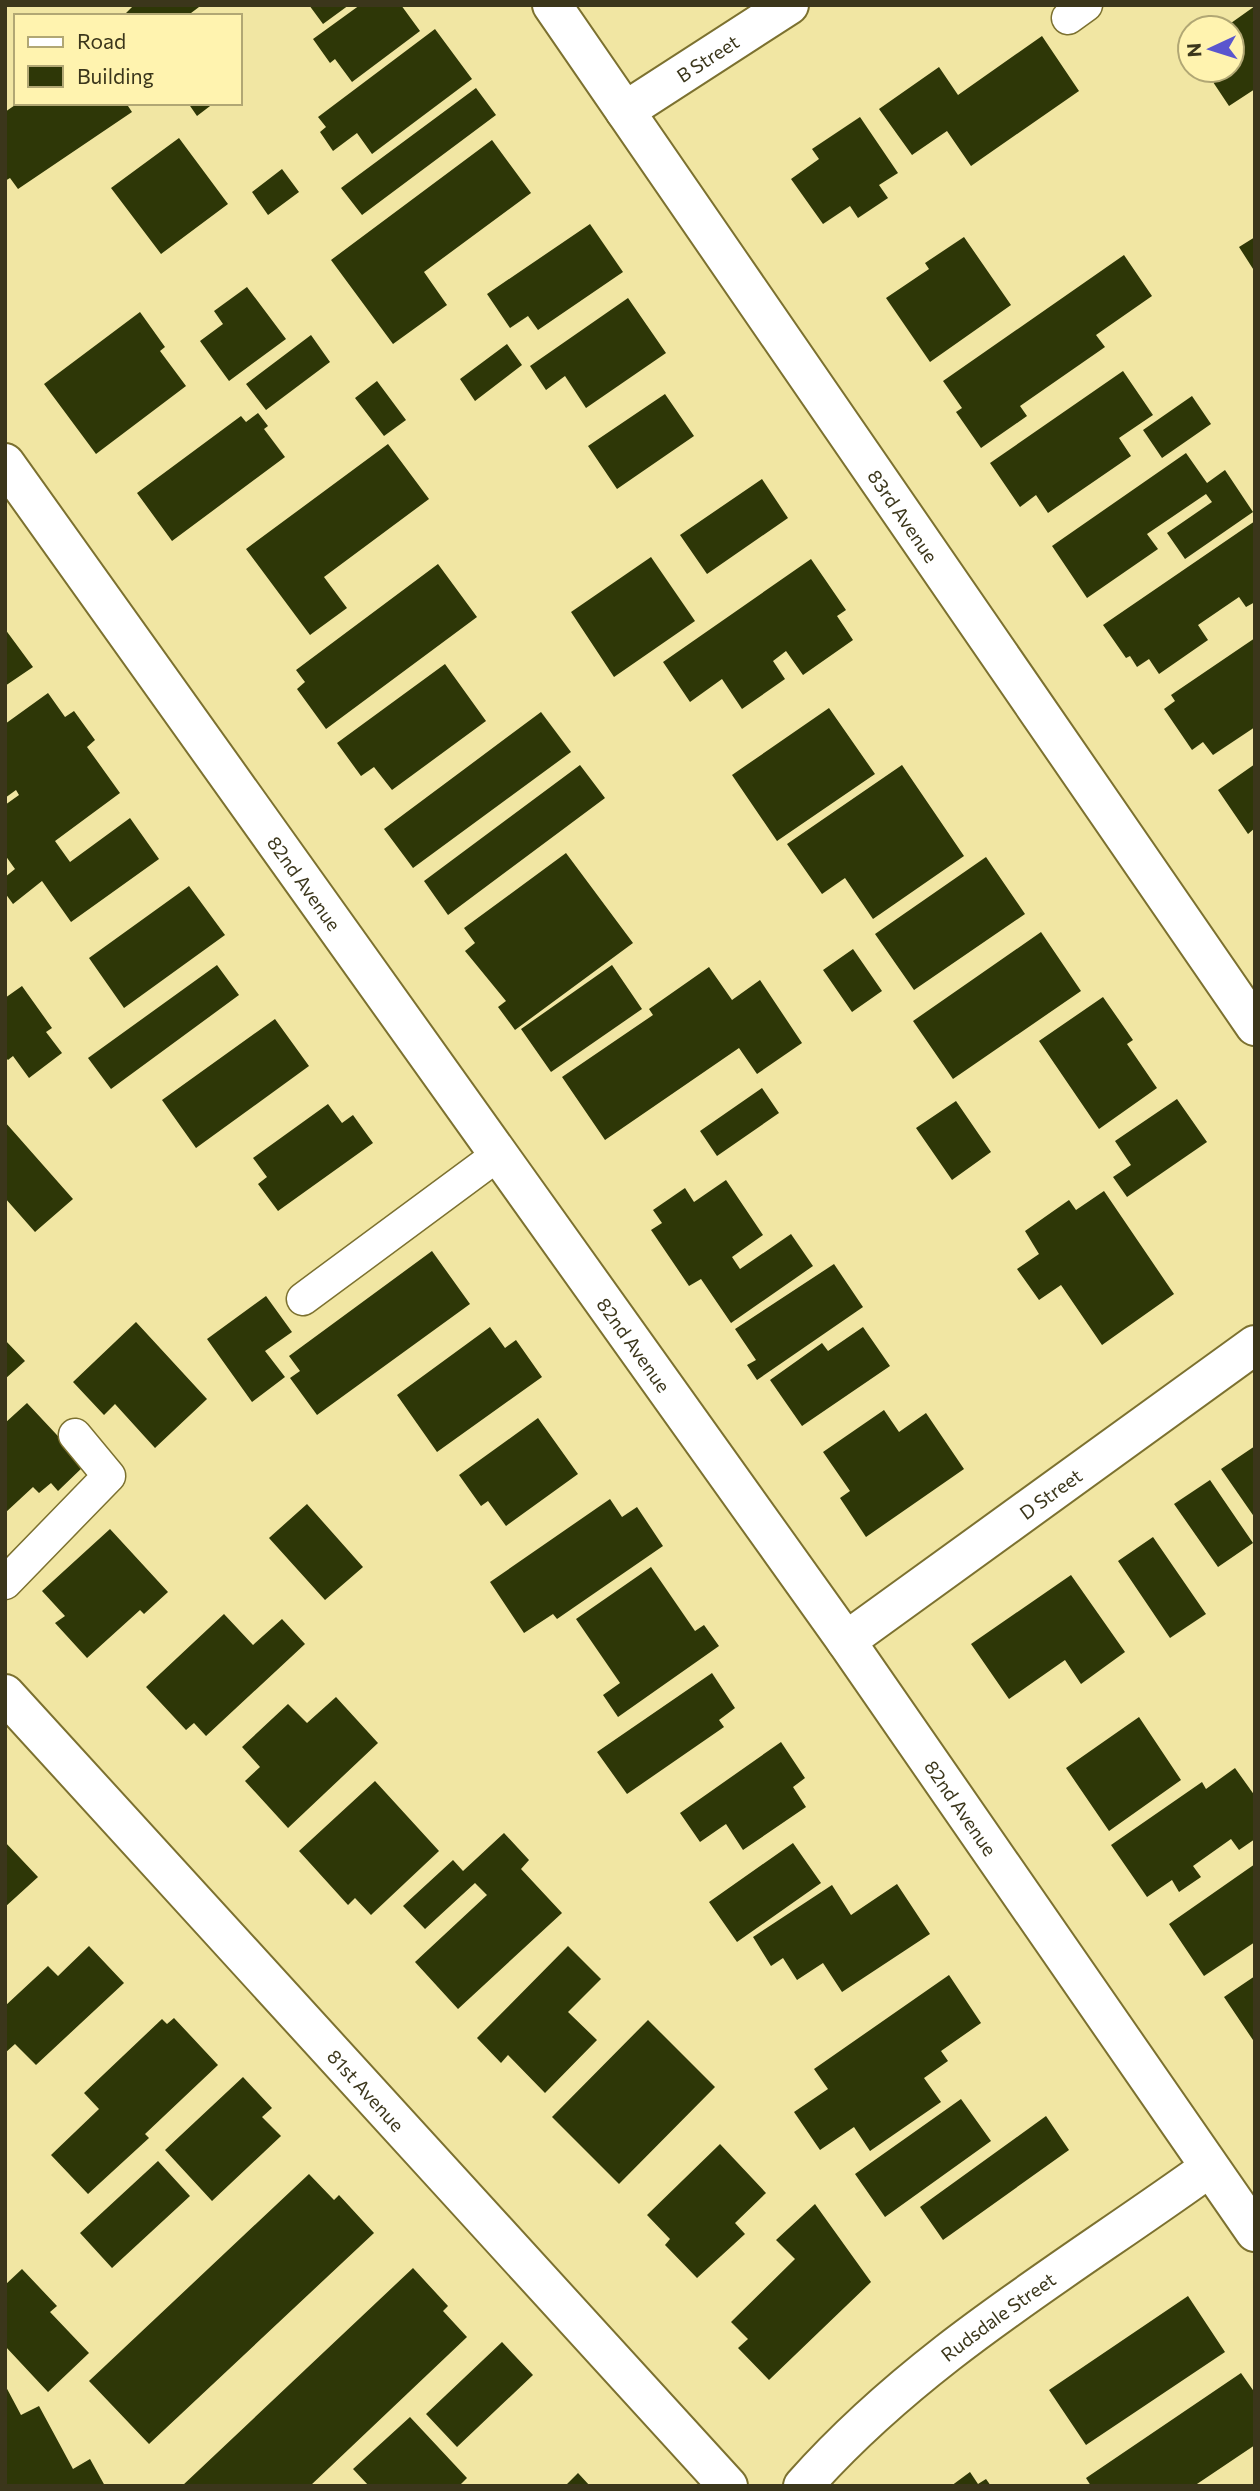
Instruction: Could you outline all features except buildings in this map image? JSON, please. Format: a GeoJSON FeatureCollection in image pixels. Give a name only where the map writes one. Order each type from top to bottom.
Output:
{"type":"FeatureCollection","features":[{"type":"Feature","properties":{"kind":"street","name":"83rd Avenue"},"geometry":{"type":"LineString","coordinates":[[552,5],[1255,1026]]}},
{"type":"Feature","properties":{"kind":"street","name":"B Street"},"geometry":{"type":"LineString","coordinates":[[625,111],[789,5]]}},
{"type":"Feature","properties":{"kind":"street","name":"82nd Avenue"},"geometry":{"type":"LineString","coordinates":[[5,463],[846,1641],[1255,2232]]}},
{"type":"Feature","properties":{"kind":"street","name":"D Street"},"geometry":{"type":"LineString","coordinates":[[846,1641],[1255,1345]]}},
{"type":"Feature","properties":{"kind":"street","name":"81st Avenue"},"geometry":{"type":"LineString","coordinates":[[5,1694],[728,2486]]}},
{"type":"Feature","properties":{"kind":"street","name":"Rudsdale Street"},"geometry":{"type":"LineString","coordinates":[[803,2486],[923,2370],[1009,2305],[1209,2168]]}},
{"type":"Feature","properties":{"kind":"lane"},"geometry":{"type":"LineString","coordinates":[[303,1299],[499,1154]]}},
{"type":"Feature","properties":{"kind":"lane"},"geometry":{"type":"LineString","coordinates":[[5,1583],[109,1476],[75,1435]]}}]}
